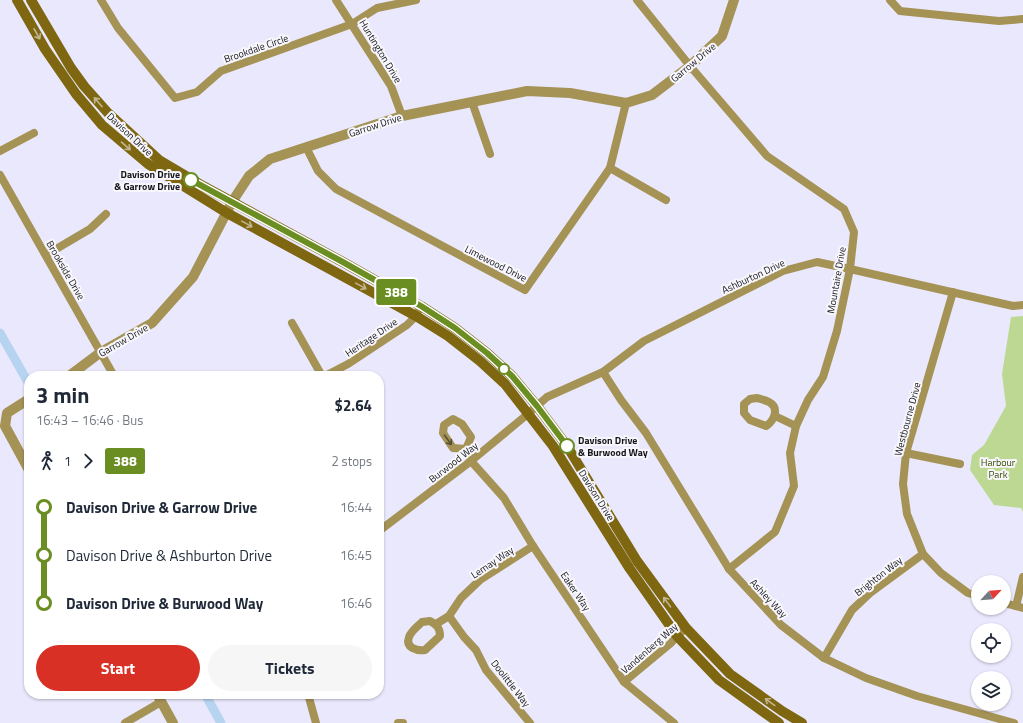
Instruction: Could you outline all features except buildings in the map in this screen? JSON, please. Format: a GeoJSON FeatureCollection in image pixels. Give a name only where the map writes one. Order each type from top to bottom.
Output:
{"type":"FeatureCollection","features":[{"type":"Feature","properties":{"kind":"main road","name":"Davison Drive"},"geometry":{"type":"LineString","coordinates":[[18,0],[53,61],[76,94],[102,125],[148,164],[227,213],[416,316],[448,336],[505,384],[553,446],[630,569],[676,636],[719,680],[778,723]]}},
{"type":"Feature","properties":{"kind":"main road","name":"Davison Drive"},"geometry":{"type":"LineString","coordinates":[[31,0],[71,68],[84,86],[108,113],[159,160],[202,186],[421,306],[455,328],[487,353],[512,376],[567,446],[637,560],[686,628],[730,674],[782,712],[802,723]]}},
{"type":"Feature","properties":{"kind":"street","name":"Brookdale Circle"},"geometry":{"type":"LineString","coordinates":[[101,0],[118,28],[175,98],[197,92],[222,71],[352,24]]}},
{"type":"Feature","properties":{"kind":"street","name":"Huntington Drive"},"geometry":{"type":"LineString","coordinates":[[336,0],[391,86],[402,116]]}},
{"type":"Feature","properties":{"kind":"street"},"geometry":{"type":"LineString","coordinates":[[352,24],[377,8],[416,0]]}},
{"type":"Feature","properties":{"kind":"street","name":"Mountaire Drive"},"geometry":{"type":"LineString","coordinates":[[637,0],[690,66],[767,156],[844,209],[854,232],[850,269],[837,331],[823,377],[808,400],[796,426],[790,453],[794,486],[775,532],[729,569]]}},
{"type":"Feature","properties":{"kind":"street","name":"Garrow Drive"},"geometry":{"type":"LineString","coordinates":[[76,371],[101,352],[152,323],[193,277],[232,202],[249,176],[270,159],[402,116],[527,92],[570,93],[626,103],[652,95],[690,66],[722,36],[734,0]]}},
{"type":"Feature","properties":{"kind":"street"},"geometry":{"type":"LineString","coordinates":[[890,0],[900,11],[999,21],[1023,19]]}},
{"type":"Feature","properties":{"kind":"street"},"geometry":{"type":"LineString","coordinates":[[472,102],[490,154]]}},
{"type":"Feature","properties":{"kind":"street","name":"Limewood Drive"},"geometry":{"type":"LineString","coordinates":[[306,147],[318,171],[336,189],[525,290],[610,168],[626,103]]}},
{"type":"Feature","properties":{"kind":"street"},"geometry":{"type":"LineString","coordinates":[[0,151],[34,133]]}},
{"type":"Feature","properties":{"kind":"street"},"geometry":{"type":"LineString","coordinates":[[610,168],[666,200]]}},
{"type":"Feature","properties":{"kind":"street","name":"Brookside Drive"},"geometry":{"type":"LineString","coordinates":[[0,174],[111,371]]}},
{"type":"Feature","properties":{"kind":"street"},"geometry":{"type":"LineString","coordinates":[[46,255],[90,229],[106,214]]}},
{"type":"Feature","properties":{"kind":"street","name":"Ashburton Drive"},"geometry":{"type":"LineString","coordinates":[[537,406],[547,397],[603,372],[644,341],[783,271],[816,262],[1013,306],[1023,305]]}},
{"type":"Feature","properties":{"kind":"street","name":"Westbourne Drive"},"geometry":{"type":"LineString","coordinates":[[953,292],[906,453],[903,484],[907,514],[923,554],[941,573],[971,594]]}},
{"type":"Feature","properties":{"kind":"street","name":"Heritage Drive"},"geometry":{"type":"LineString","coordinates":[[333,371],[348,364],[407,325],[416,316],[421,306]]}},
{"type":"Feature","properties":{"kind":"street"},"geometry":{"type":"LineString","coordinates":[[292,323],[320,371]]}},
{"type":"Feature","properties":{"kind":"street","name":"Ashley Way"},"geometry":{"type":"LineString","coordinates":[[603,372],[621,400],[646,433],[729,569],[781,625],[824,658],[866,678],[902,691],[1014,723]]}},
{"type":"Feature","properties":{"kind":"street"},"geometry":{"type":"LineString","coordinates":[[24,402],[7,413],[5,426],[24,461]]}},
{"type":"Feature","properties":{"kind":"street","name":"Burwood Way"},"geometry":{"type":"LineString","coordinates":[[384,527],[471,461],[537,406]]}},
{"type":"Feature","properties":{"kind":"street"},"geometry":{"type":"LineString","coordinates":[[775,416],[796,426]]}},
{"type":"Feature","properties":{"kind":"street","name":"Eaker Way"},"geometry":{"type":"LineString","coordinates":[[466,449],[471,461],[504,498],[533,546],[624,682],[674,723]]}},
{"type":"Feature","properties":{"kind":"street"},"geometry":{"type":"LineString","coordinates":[[906,453],[960,464]]}},
{"type":"Feature","properties":{"kind":"street","name":"Lemay Way"},"geometry":{"type":"LineString","coordinates":[[449,616],[461,598],[480,580],[533,546]]}},
{"type":"Feature","properties":{"kind":"street","name":"Brighton Way"},"geometry":{"type":"LineString","coordinates":[[824,658],[852,610],[870,593],[923,554]]}},
{"type":"Feature","properties":{"kind":"street"},"geometry":{"type":"LineString","coordinates":[[1020,607],[1023,577]]}},
{"type":"Feature","properties":{"kind":"street"},"geometry":{"type":"LineString","coordinates":[[436,624],[449,616]]}},
{"type":"Feature","properties":{"kind":"street","name":"Doolittle Way"},"geometry":{"type":"LineString","coordinates":[[449,616],[464,637],[476,650],[486,670],[530,723]]}},
{"type":"Feature","properties":{"kind":"street","name":"Vandenberg Way"},"geometry":{"type":"LineString","coordinates":[[624,682],[671,643],[676,636],[686,628]]}},
{"type":"Feature","properties":{"kind":"street"},"geometry":{"type":"LineString","coordinates":[[125,723],[158,699]]}},
{"type":"Feature","properties":{"kind":"street"},"geometry":{"type":"LineString","coordinates":[[160,699],[173,723]]}},
{"type":"Feature","properties":{"kind":"street"},"geometry":{"type":"LineString","coordinates":[[309,699],[316,723]]}},
{"type":"Feature","properties":{"kind":"street"},"geometry":{"type":"LineString","coordinates":[[398,723],[403,723]]}},
{"type":"Feature","properties":{"kind":"green space","name":"Harbour Park"},"geometry":{"type":"Polygon","coordinates":[[[1023,316],[1023,512],[1021,508],[994,505],[970,470],[972,455],[984,445],[1006,406],[1002,374],[1011,317],[1023,316]]]}},
{"type":"Feature","properties":{"kind":"waterway"},"geometry":{"type":"LineString","coordinates":[[0,333],[24,375]]}},
{"type":"Feature","properties":{"kind":"waterway"},"geometry":{"type":"LineString","coordinates":[[208,699],[221,723]]}},
{"type":"Feature","properties":{"kind":"bus line","name":"388"},"geometry":{"type":"LineString","coordinates":[[191,180],[341,261],[421,306],[455,328],[487,353],[512,376],[567,446]]}},
{"type":"Feature","properties":{"kind":"place","name":"Davison Drive & Garrow Drive"},"geometry":{"type":"Point","coordinates":[191,180]}},
{"type":"Feature","properties":{"kind":"place","name":"Davison Drive & Burwood Way"},"geometry":{"type":"Point","coordinates":[567,446]}}]}
